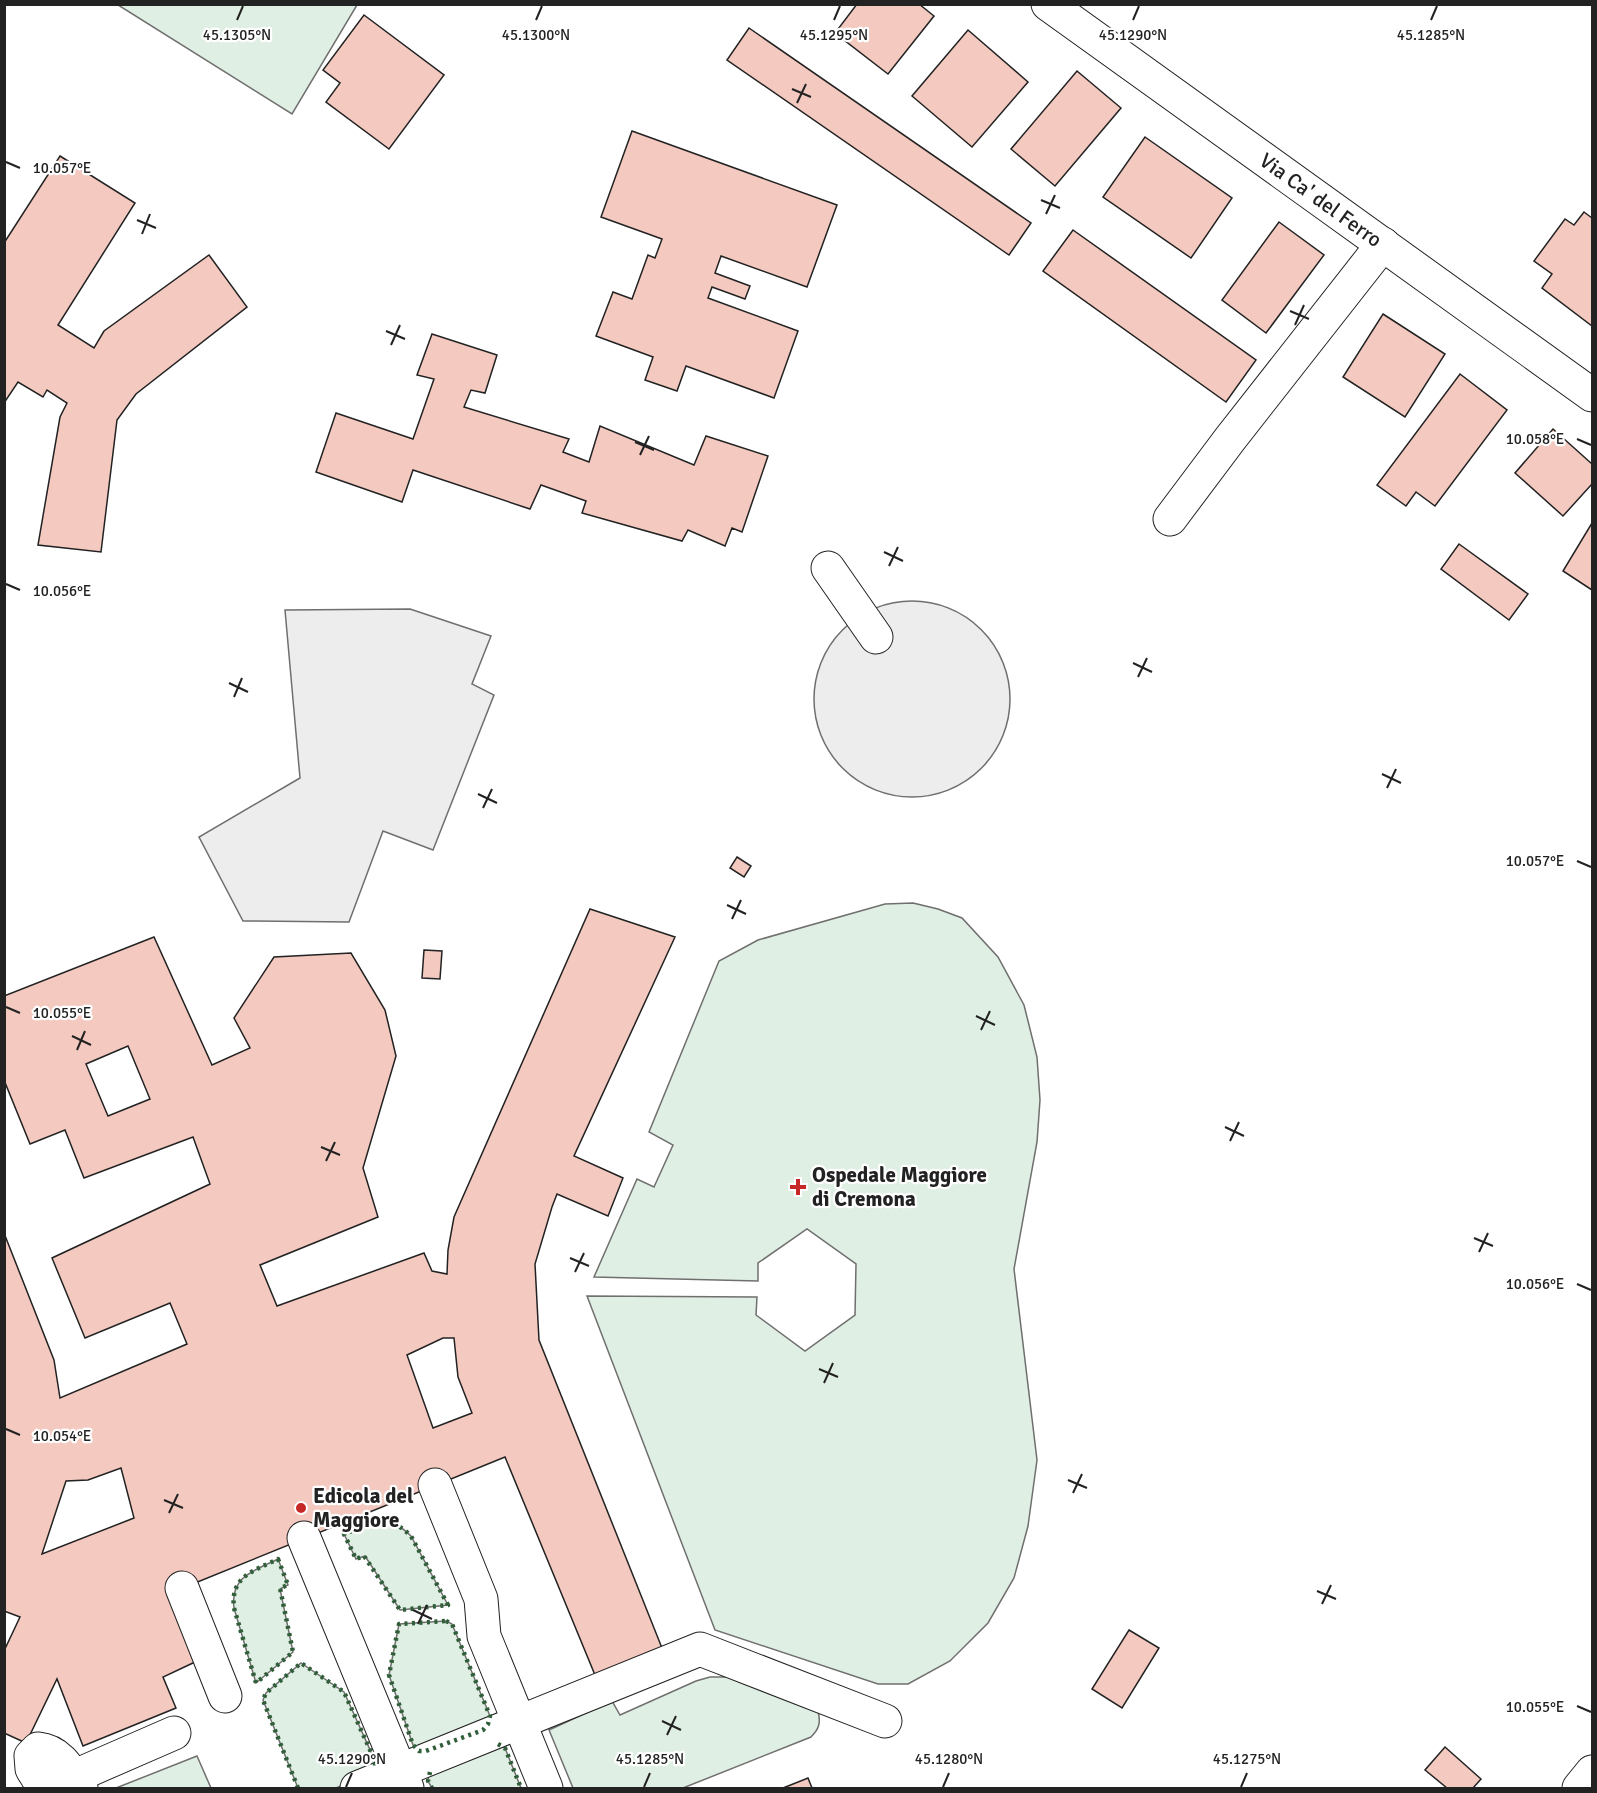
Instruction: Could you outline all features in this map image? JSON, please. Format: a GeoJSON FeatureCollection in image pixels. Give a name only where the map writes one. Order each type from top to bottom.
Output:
{"type":"FeatureCollection","features":[{"type":"Feature","properties":{"kind":"street","name":"Via Ca' del Ferro"},"geometry":{"type":"LineString","coordinates":[[1048,4],[1593,395]]}},
{"type":"Feature","properties":{"kind":"street"},"geometry":{"type":"LineString","coordinates":[[1170,519],[1383,244]]}},
{"type":"Feature","properties":{"kind":"street"},"geometry":{"type":"LineString","coordinates":[[828,568],[876,637]]}},
{"type":"Feature","properties":{"kind":"street"},"geometry":{"type":"LineString","coordinates":[[435,1485],[481,1599],[484,1636],[546,1788]]}},
{"type":"Feature","properties":{"kind":"street"},"geometry":{"type":"LineString","coordinates":[[304,1538],[404,1780]]}},
{"type":"Feature","properties":{"kind":"street"},"geometry":{"type":"LineString","coordinates":[[183,1588],[225,1696]]}},
{"type":"Feature","properties":{"kind":"street"},"geometry":{"type":"LineString","coordinates":[[357,1788],[404,1780],[486,1735],[700,1649],[885,1721]]}},
{"type":"Feature","properties":{"kind":"street"},"geometry":{"type":"LineString","coordinates":[[66,1785],[174,1733]]}},
{"type":"Feature","properties":{"kind":"street"},"geometry":{"type":"LineString","coordinates":[[1579,1788],[1593,1772]]}},
{"type":"Feature","properties":{"kind":"green space"},"geometry":{"type":"Polygon","coordinates":[[[118,5],[357,5],[292,114],[118,5]]]}},
{"type":"Feature","properties":{"kind":"green space"},"geometry":{"type":"Polygon","coordinates":[[[913,903],[962,918],[998,957],[1024,1005],[1037,1057],[1040,1100],[1037,1142],[1014,1269],[1037,1460],[1028,1526],[1014,1578],[988,1623],[950,1661],[908,1684],[878,1684],[715,1630],[587,1296],[757,1297],[756,1315],[805,1351],[855,1315],[856,1264],[807,1229],[758,1263],[758,1281],[594,1277],[637,1179],[654,1187],[673,1145],[649,1132],[719,961],[758,940],[885,904],[913,903]]]}},
{"type":"Feature","properties":{"kind":"green space"},"geometry":{"type":"Polygon","coordinates":[[[378,1522],[396,1525],[411,1536],[448,1605],[400,1610],[365,1556],[356,1559],[344,1534],[378,1522]]]}},
{"type":"Feature","properties":{"kind":"green space"},"geometry":{"type":"Polygon","coordinates":[[[278,1559],[288,1585],[280,1589],[293,1652],[256,1683],[234,1608],[234,1597],[240,1582],[246,1576],[278,1559]]]}},
{"type":"Feature","properties":{"kind":"green space"},"geometry":{"type":"Polygon","coordinates":[[[446,1621],[452,1624],[490,1716],[488,1724],[419,1751],[413,1745],[389,1675],[399,1624],[446,1621]]]}},
{"type":"Feature","properties":{"kind":"green space"},"geometry":{"type":"Polygon","coordinates":[[[301,1663],[344,1692],[375,1761],[375,1769],[370,1774],[336,1788],[298,1788],[263,1700],[266,1693],[301,1663]]]}},
{"type":"Feature","properties":{"kind":"green space"},"geometry":{"type":"Polygon","coordinates":[[[710,1677],[728,1677],[818,1711],[818,1728],[811,1737],[683,1788],[573,1788],[549,1730],[612,1701],[620,1715],[710,1677]]]}},
{"type":"Feature","properties":{"kind":"green space"},"geometry":{"type":"Polygon","coordinates":[[[498,1744],[505,1748],[521,1788],[432,1788],[428,1781],[429,1772],[498,1744]]]}},
{"type":"Feature","properties":{"kind":"green space"},"geometry":{"type":"Polygon","coordinates":[[[197,1756],[211,1788],[116,1788],[197,1756]]]}},
{"type":"Feature","properties":{"kind":"shaded area"},"geometry":{"type":"Polygon","coordinates":[[[902,601],[922,601],[958,612],[967,617],[988,637],[1003,661],[1010,689],[1010,709],[1003,737],[994,754],[974,775],[950,790],[922,797],[902,797],[874,790],[857,781],[830,754],[818,727],[814,709],[814,689],[821,661],[830,644],[857,617],[884,605],[902,601]]]}},
{"type":"Feature","properties":{"kind":"shaded area"},"geometry":{"type":"Polygon","coordinates":[[[410,609],[491,636],[472,684],[494,695],[433,850],[383,831],[349,922],[243,921],[199,837],[300,778],[285,610],[410,609]]]}},
{"type":"Feature","properties":{"kind":"building"},"geometry":{"type":"Polygon","coordinates":[[[857,4],[919,4],[934,16],[888,74],[835,33],[857,4]]]}},
{"type":"Feature","properties":{"kind":"building"},"geometry":{"type":"Polygon","coordinates":[[[364,15],[444,75],[389,149],[326,102],[340,83],[323,70],[364,15]]]}},
{"type":"Feature","properties":{"kind":"building"},"geometry":{"type":"Polygon","coordinates":[[[749,28],[1031,223],[1009,255],[727,60],[749,28]]]}},
{"type":"Feature","properties":{"kind":"building"},"geometry":{"type":"Polygon","coordinates":[[[968,30],[1028,82],[972,147],[912,96],[968,30]]]}},
{"type":"Feature","properties":{"kind":"building"},"geometry":{"type":"Polygon","coordinates":[[[1077,71],[1121,108],[1055,186],[1011,149],[1077,71]]]}},
{"type":"Feature","properties":{"kind":"building"},"geometry":{"type":"Polygon","coordinates":[[[632,131],[837,205],[807,287],[721,256],[715,273],[750,286],[745,299],[712,287],[708,298],[798,331],[774,398],[686,366],[677,391],[645,380],[653,357],[596,336],[613,292],[632,299],[648,255],[655,258],[662,239],[601,217],[632,131]]]}},
{"type":"Feature","properties":{"kind":"building"},"geometry":{"type":"Polygon","coordinates":[[[1145,137],[1232,198],[1191,258],[1103,197],[1145,137]]]}},
{"type":"Feature","properties":{"kind":"building"},"geometry":{"type":"Polygon","coordinates":[[[60,156],[135,203],[58,325],[94,348],[104,331],[209,255],[247,307],[136,394],[117,420],[101,552],[38,545],[60,417],[67,403],[47,390],[43,397],[18,382],[4,403],[4,243],[60,156]]]}},
{"type":"Feature","properties":{"kind":"building"},"geometry":{"type":"Polygon","coordinates":[[[1584,212],[1592,218],[1592,326],[1542,288],[1552,274],[1534,261],[1565,219],[1574,225],[1584,212]]]}},
{"type":"Feature","properties":{"kind":"building"},"geometry":{"type":"Polygon","coordinates":[[[1279,222],[1324,255],[1266,333],[1222,300],[1279,222]]]}},
{"type":"Feature","properties":{"kind":"building"},"geometry":{"type":"Polygon","coordinates":[[[1073,230],[1256,360],[1226,402],[1043,271],[1073,230]]]}},
{"type":"Feature","properties":{"kind":"building"},"geometry":{"type":"Polygon","coordinates":[[[1383,314],[1445,354],[1405,417],[1343,377],[1383,314]]]}},
{"type":"Feature","properties":{"kind":"building"},"geometry":{"type":"Polygon","coordinates":[[[432,334],[497,355],[485,393],[471,390],[464,407],[569,439],[563,452],[589,462],[600,426],[694,465],[706,436],[768,456],[742,532],[732,528],[725,546],[688,530],[682,541],[582,513],[586,501],[541,485],[530,509],[413,470],[402,502],[316,472],[336,413],[413,439],[434,379],[417,375],[432,334]]]}},
{"type":"Feature","properties":{"kind":"building"},"geometry":{"type":"Polygon","coordinates":[[[1460,374],[1507,410],[1435,506],[1416,492],[1406,506],[1377,485],[1460,374]]]}},
{"type":"Feature","properties":{"kind":"building"},"geometry":{"type":"Polygon","coordinates":[[[1553,429],[1592,464],[1592,484],[1563,516],[1515,473],[1553,429]]]}},
{"type":"Feature","properties":{"kind":"building"},"geometry":{"type":"Polygon","coordinates":[[[1592,523],[1592,590],[1563,571],[1592,523]]]}},
{"type":"Feature","properties":{"kind":"building"},"geometry":{"type":"Polygon","coordinates":[[[1459,544],[1528,594],[1509,620],[1441,569],[1459,544]]]}},
{"type":"Feature","properties":{"kind":"building"},"geometry":{"type":"Polygon","coordinates":[[[737,857],[751,866],[744,877],[730,868],[737,857]]]}},
{"type":"Feature","properties":{"kind":"building"},"geometry":{"type":"Polygon","coordinates":[[[590,909],[675,937],[574,1156],[623,1178],[608,1216],[557,1194],[535,1264],[539,1340],[662,1648],[595,1675],[505,1457],[168,1594],[195,1662],[163,1677],[176,1708],[83,1746],[57,1679],[26,1743],[4,1733],[4,1651],[20,1617],[4,1611],[4,1233],[54,1360],[60,1398],[187,1344],[170,1303],[85,1338],[52,1258],[210,1184],[193,1137],[84,1178],[65,1130],[30,1144],[4,1080],[4,996],[154,937],[212,1065],[250,1048],[234,1018],[274,957],[351,953],[385,1010],[396,1056],[363,1168],[378,1217],[260,1265],[277,1306],[424,1253],[432,1271],[447,1274],[448,1250],[454,1217],[590,909]],[[128,1046],[86,1064],[108,1116],[150,1099],[128,1046]],[[443,1338],[407,1355],[433,1428],[472,1413],[458,1377],[454,1338],[443,1338]],[[121,1468],[88,1480],[66,1481],[42,1554],[134,1518],[121,1468]]]}},
{"type":"Feature","properties":{"kind":"building"},"geometry":{"type":"Polygon","coordinates":[[[424,950],[442,951],[440,979],[422,978],[424,950]]]}},
{"type":"Feature","properties":{"kind":"building"},"geometry":{"type":"Polygon","coordinates":[[[1129,1630],[1159,1648],[1122,1708],[1092,1689],[1129,1630]]]}},
{"type":"Feature","properties":{"kind":"building"},"geometry":{"type":"Polygon","coordinates":[[[1445,1747],[1481,1779],[1473,1788],[1447,1788],[1425,1770],[1445,1747]]]}},
{"type":"Feature","properties":{"kind":"building"},"geometry":{"type":"Polygon","coordinates":[[[808,1778],[812,1788],[783,1788],[808,1778]]]}},
{"type":"Feature","properties":{"kind":"hedge"},"geometry":{"type":"LineString","coordinates":[[378,1522],[396,1525],[411,1536],[448,1605],[400,1610],[364,1556],[356,1559],[344,1534],[378,1522]]}},
{"type":"Feature","properties":{"kind":"hedge"},"geometry":{"type":"LineString","coordinates":[[278,1559],[288,1585],[280,1588],[293,1652],[256,1683],[234,1608],[234,1597],[236,1589],[246,1576],[278,1559]]}},
{"type":"Feature","properties":{"kind":"hedge"},"geometry":{"type":"LineString","coordinates":[[446,1621],[452,1624],[490,1716],[483,1730],[426,1751],[419,1751],[413,1745],[389,1675],[399,1624],[446,1621]]}},
{"type":"Feature","properties":{"kind":"hedge"},"geometry":{"type":"LineString","coordinates":[[298,1788],[263,1700],[266,1693],[301,1663],[344,1692],[375,1761],[375,1768]]}},
{"type":"Feature","properties":{"kind":"hedge"},"geometry":{"type":"LineString","coordinates":[[498,1744],[505,1748],[521,1788]]}},
{"type":"Feature","properties":{"kind":"hedge"},"geometry":{"type":"LineString","coordinates":[[430,1772],[428,1781],[432,1788]]}},
{"type":"Feature","properties":{"kind":"place","name":"Ospedale Maggiore di Cremona"},"geometry":{"type":"Point","coordinates":[798,1187]}},
{"type":"Feature","properties":{"kind":"place","name":"Edicola del Maggiore"},"geometry":{"type":"Point","coordinates":[301,1508]}}]}
